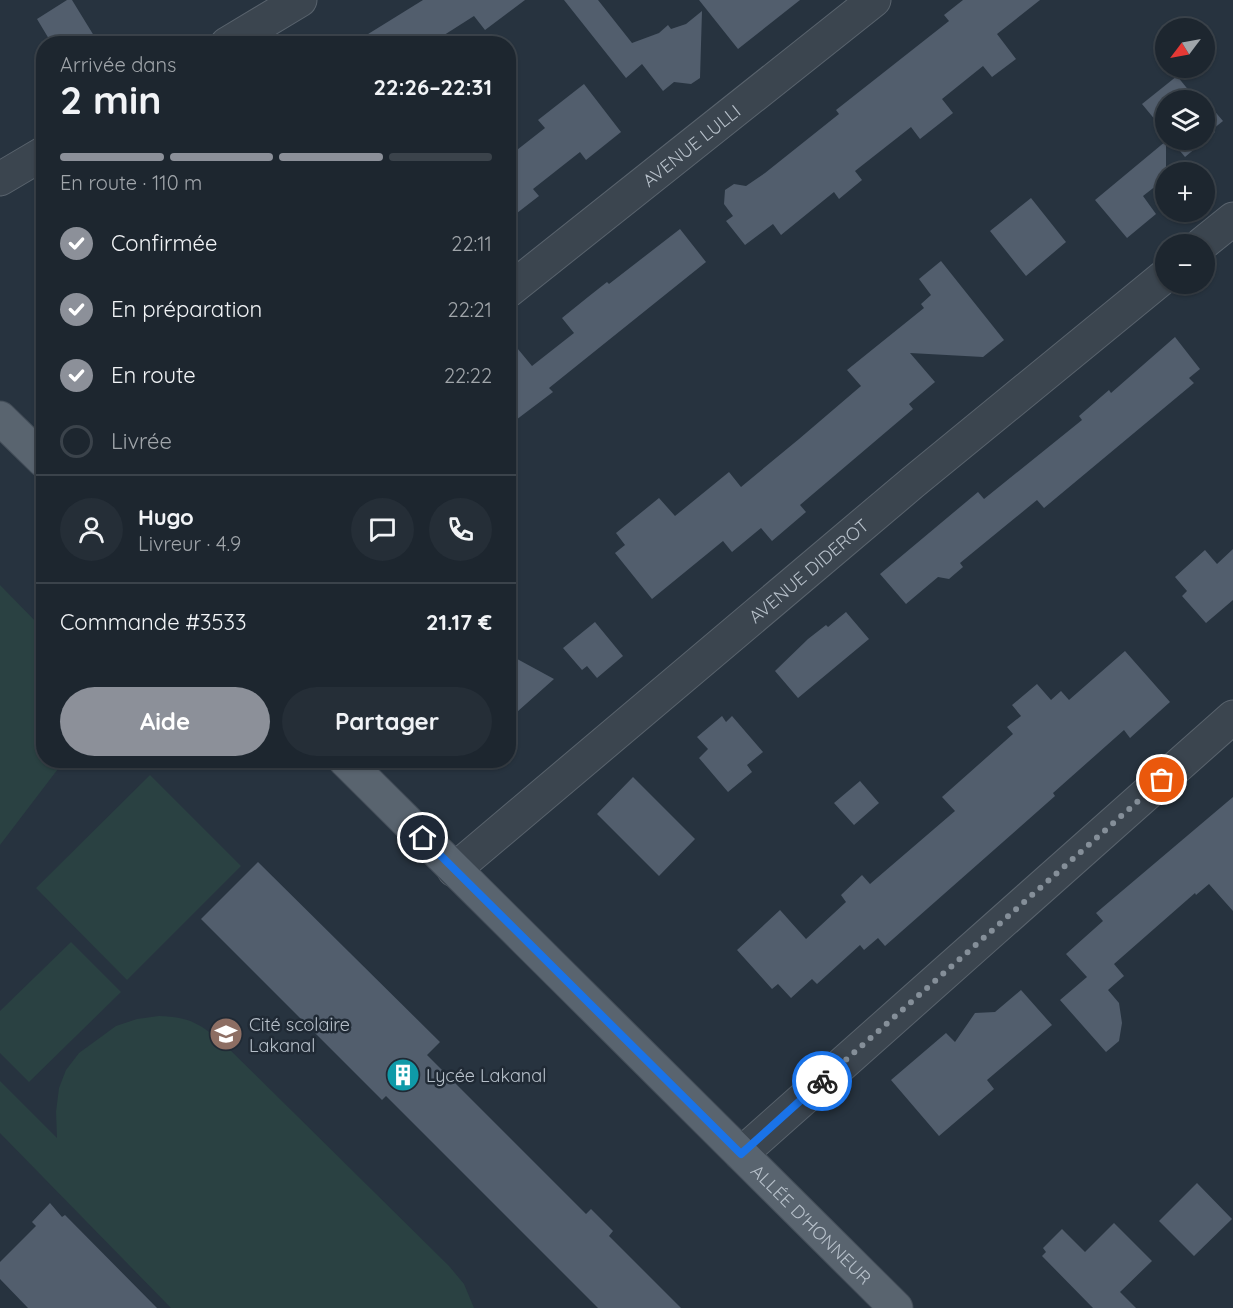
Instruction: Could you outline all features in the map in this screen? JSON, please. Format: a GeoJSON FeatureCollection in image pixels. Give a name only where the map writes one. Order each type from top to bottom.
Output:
{"type":"FeatureCollection","features":[{"type":"Feature","properties":{"kind":"main road"},"geometry":{"type":"LineString","coordinates":[[0,418],[36,453]]}},
{"type":"Feature","properties":{"kind":"main road","name":"ALLÉE D'HONNEUR"},"geometry":{"type":"LineString","coordinates":[[353,768],[896,1308]]}},
{"type":"Feature","properties":{"kind":"street"},"geometry":{"type":"LineString","coordinates":[[240,36],[300,0]]}},
{"type":"Feature","properties":{"kind":"street","name":"AVENUE LULLI"},"geometry":{"type":"LineString","coordinates":[[516,285],[874,0]]}},
{"type":"Feature","properties":{"kind":"street"},"geometry":{"type":"LineString","coordinates":[[0,179],[36,158]]}},
{"type":"Feature","properties":{"kind":"street"},"geometry":{"type":"LineString","coordinates":[[1214,234],[1233,219]]}},
{"type":"Feature","properties":{"kind":"street","name":"AVENUE DIDEROT"},"geometry":{"type":"LineString","coordinates":[[454,870],[894,498],[1155,284]]}},
{"type":"Feature","properties":{"kind":"street"},"geometry":{"type":"LineString","coordinates":[[741,1154],[1233,717]]}},
{"type":"Feature","properties":{"kind":"green space"},"geometry":{"type":"Polygon","coordinates":[[[0,585],[36,622],[36,768],[59,768],[0,845],[0,585]]]}},
{"type":"Feature","properties":{"kind":"green space"},"geometry":{"type":"Polygon","coordinates":[[[150,775],[241,866],[127,980],[36,888],[150,775]]]}},
{"type":"Feature","properties":{"kind":"green space"},"geometry":{"type":"Polygon","coordinates":[[[71,942],[121,992],[29,1082],[0,1053],[0,1011],[71,942]]]}},
{"type":"Feature","properties":{"kind":"green space"},"geometry":{"type":"Polygon","coordinates":[[[159,1016],[179,1018],[194,1023],[224,1044],[449,1266],[464,1284],[474,1308],[171,1308],[0,1133],[0,1081],[57,1138],[56,1112],[59,1088],[66,1070],[79,1053],[116,1026],[137,1019],[159,1016]]]}},
{"type":"Feature","properties":{"kind":"building"},"geometry":{"type":"Polygon","coordinates":[[[67,0],[72,0],[94,36],[47,36],[37,19],[67,0]]]}},
{"type":"Feature","properties":{"kind":"building"},"geometry":{"type":"Polygon","coordinates":[[[423,0],[525,0],[485,30],[474,16],[443,36],[365,36],[423,0]]]}},
{"type":"Feature","properties":{"kind":"building"},"geometry":{"type":"Polygon","coordinates":[[[564,0],[598,0],[632,43],[659,33],[668,25],[671,29],[686,24],[702,11],[700,78],[691,84],[674,82],[663,91],[642,64],[626,78],[564,0]]]}},
{"type":"Feature","properties":{"kind":"building"},"geometry":{"type":"Polygon","coordinates":[[[699,0],[800,0],[738,49],[699,0]]]}},
{"type":"Feature","properties":{"kind":"building"},"geometry":{"type":"Polygon","coordinates":[[[963,0],[1040,0],[997,34],[1016,59],[992,77],[983,66],[942,99],[953,113],[920,139],[911,127],[855,171],[862,180],[839,199],[834,192],[781,235],[773,224],[745,245],[726,221],[733,216],[724,204],[725,190],[734,184],[746,186],[839,114],[836,110],[949,21],[944,15],[963,0]]]}},
{"type":"Feature","properties":{"kind":"building"},"geometry":{"type":"Polygon","coordinates":[[[1174,78],[1179,78],[1188,90],[1160,90],[1174,78]]]}},
{"type":"Feature","properties":{"kind":"building"},"geometry":{"type":"Polygon","coordinates":[[[584,84],[621,132],[586,160],[580,152],[533,189],[539,196],[516,214],[516,151],[545,128],[538,120],[584,84]]]}},
{"type":"Feature","properties":{"kind":"building"},"geometry":{"type":"Polygon","coordinates":[[[1155,94],[1155,120],[1142,104],[1155,94]]]}},
{"type":"Feature","properties":{"kind":"building"},"geometry":{"type":"Polygon","coordinates":[[[1215,112],[1223,121],[1215,127],[1215,112]]]}},
{"type":"Feature","properties":{"kind":"building"},"geometry":{"type":"Polygon","coordinates":[[[1155,150],[1166,150],[1166,162],[1155,162],[1155,187],[1143,196],[1155,215],[1127,238],[1095,200],[1155,150]]]}},
{"type":"Feature","properties":{"kind":"building"},"geometry":{"type":"Polygon","coordinates":[[[1179,150],[1193,150],[1185,157],[1179,150]]]}},
{"type":"Feature","properties":{"kind":"building"},"geometry":{"type":"Polygon","coordinates":[[[1031,198],[1066,242],[1026,276],[990,231],[1031,198]]]}},
{"type":"Feature","properties":{"kind":"building"},"geometry":{"type":"Polygon","coordinates":[[[680,229],[706,262],[549,388],[553,392],[516,420],[516,347],[532,366],[574,333],[562,318],[607,282],[609,284],[680,229]]]}},
{"type":"Feature","properties":{"kind":"building"},"geometry":{"type":"Polygon","coordinates":[[[941,261],[1004,340],[983,357],[910,353],[935,382],[909,404],[913,409],[800,505],[806,512],[772,541],[761,528],[732,552],[723,541],[652,599],[615,553],[625,545],[616,533],[659,498],[675,516],[729,472],[741,487],[799,439],[861,386],[847,370],[924,308],[921,304],[931,295],[919,279],[941,261]]]}},
{"type":"Feature","properties":{"kind":"building"},"geometry":{"type":"Polygon","coordinates":[[[1175,337],[1200,369],[1189,378],[1194,383],[1044,508],[1037,500],[960,563],[963,567],[949,579],[938,577],[906,604],[880,574],[978,492],[984,499],[1082,420],[1079,416],[1109,390],[1111,393],[1175,337]]]}},
{"type":"Feature","properties":{"kind":"building"},"geometry":{"type":"Polygon","coordinates":[[[1233,549],[1233,600],[1206,623],[1182,596],[1187,591],[1175,577],[1205,550],[1217,564],[1233,549]]]}},
{"type":"Feature","properties":{"kind":"building"},"geometry":{"type":"Polygon","coordinates":[[[846,612],[869,639],[798,698],[775,671],[808,639],[826,625],[828,627],[846,612]]]}},
{"type":"Feature","properties":{"kind":"building"},"geometry":{"type":"Polygon","coordinates":[[[595,622],[623,656],[597,678],[587,666],[582,670],[563,648],[595,622]]]}},
{"type":"Feature","properties":{"kind":"building"},"geometry":{"type":"Polygon","coordinates":[[[1125,651],[1170,702],[1130,738],[1124,730],[1053,793],[1055,796],[885,946],[878,938],[864,950],[860,945],[817,984],[812,979],[791,998],[778,984],[772,989],[737,950],[780,910],[806,939],[846,902],[841,895],[862,875],[870,884],[955,811],[942,797],[1013,734],[1007,727],[1021,716],[1012,705],[1037,684],[1051,700],[1061,691],[1069,700],[1125,651]]]}},
{"type":"Feature","properties":{"kind":"building"},"geometry":{"type":"Polygon","coordinates":[[[516,658],[554,679],[516,713],[516,658]]]}},
{"type":"Feature","properties":{"kind":"building"},"geometry":{"type":"Polygon","coordinates":[[[722,716],[726,722],[732,716],[763,752],[747,765],[752,772],[728,792],[699,758],[708,749],[697,737],[722,716]]]}},
{"type":"Feature","properties":{"kind":"building"},"geometry":{"type":"Polygon","coordinates":[[[633,777],[695,839],[659,876],[597,814],[633,777]]]}},
{"type":"Feature","properties":{"kind":"building"},"geometry":{"type":"Polygon","coordinates":[[[860,781],[879,803],[854,825],[834,803],[860,781]]]}},
{"type":"Feature","properties":{"kind":"building"},"geometry":{"type":"Polygon","coordinates":[[[1233,797],[1233,911],[1209,884],[1196,895],[1195,893],[1114,964],[1124,976],[1108,990],[1119,1003],[1122,1023],[1119,1041],[1106,1052],[1060,1000],[1087,977],[1066,954],[1103,921],[1096,913],[1233,797]]]}},
{"type":"Feature","properties":{"kind":"building","name":"Lycée Lakanal"},"geometry":{"type":"Polygon","coordinates":[[[258,862],[440,1042],[427,1055],[586,1214],[591,1209],[613,1231],[609,1236],[681,1308],[598,1308],[386,1096],[382,1100],[201,919],[258,862]]]}},
{"type":"Feature","properties":{"kind":"building"},"geometry":{"type":"Polygon","coordinates":[[[1021,990],[1052,1025],[987,1080],[994,1089],[939,1136],[891,1080],[946,1033],[955,1042],[975,1013],[995,1012],[1021,990]]]}},
{"type":"Feature","properties":{"kind":"building"},"geometry":{"type":"Polygon","coordinates":[[[1197,1183],[1232,1219],[1194,1256],[1159,1221],[1197,1183]]]}},
{"type":"Feature","properties":{"kind":"building"},"geometry":{"type":"Polygon","coordinates":[[[50,1203],[62,1217],[65,1215],[157,1308],[28,1308],[0,1279],[0,1262],[36,1226],[32,1222],[50,1203]]]}},
{"type":"Feature","properties":{"kind":"building"},"geometry":{"type":"Polygon","coordinates":[[[1114,1223],[1152,1261],[1120,1292],[1136,1308],[1093,1308],[1042,1256],[1046,1252],[1043,1248],[1062,1229],[1085,1252],[1114,1223]]]}},
{"type":"Feature","properties":{"kind":"way so far"},"geometry":{"type":"LineString","coordinates":[[822,1081],[1162,780]]}},
{"type":"Feature","properties":{"kind":"place","name":"Cité scolaire Lakanal"},"geometry":{"type":"Point","coordinates":[226,1034]}},
{"type":"Feature","properties":{"kind":"place","name":"Lycée Lakanal"},"geometry":{"type":"Point","coordinates":[403,1075]}},
{"type":"Feature","properties":{"kind":"route"},"geometry":{"type":"LineString","coordinates":[[423,838],[741,1154],[822,1081]]}}]}
